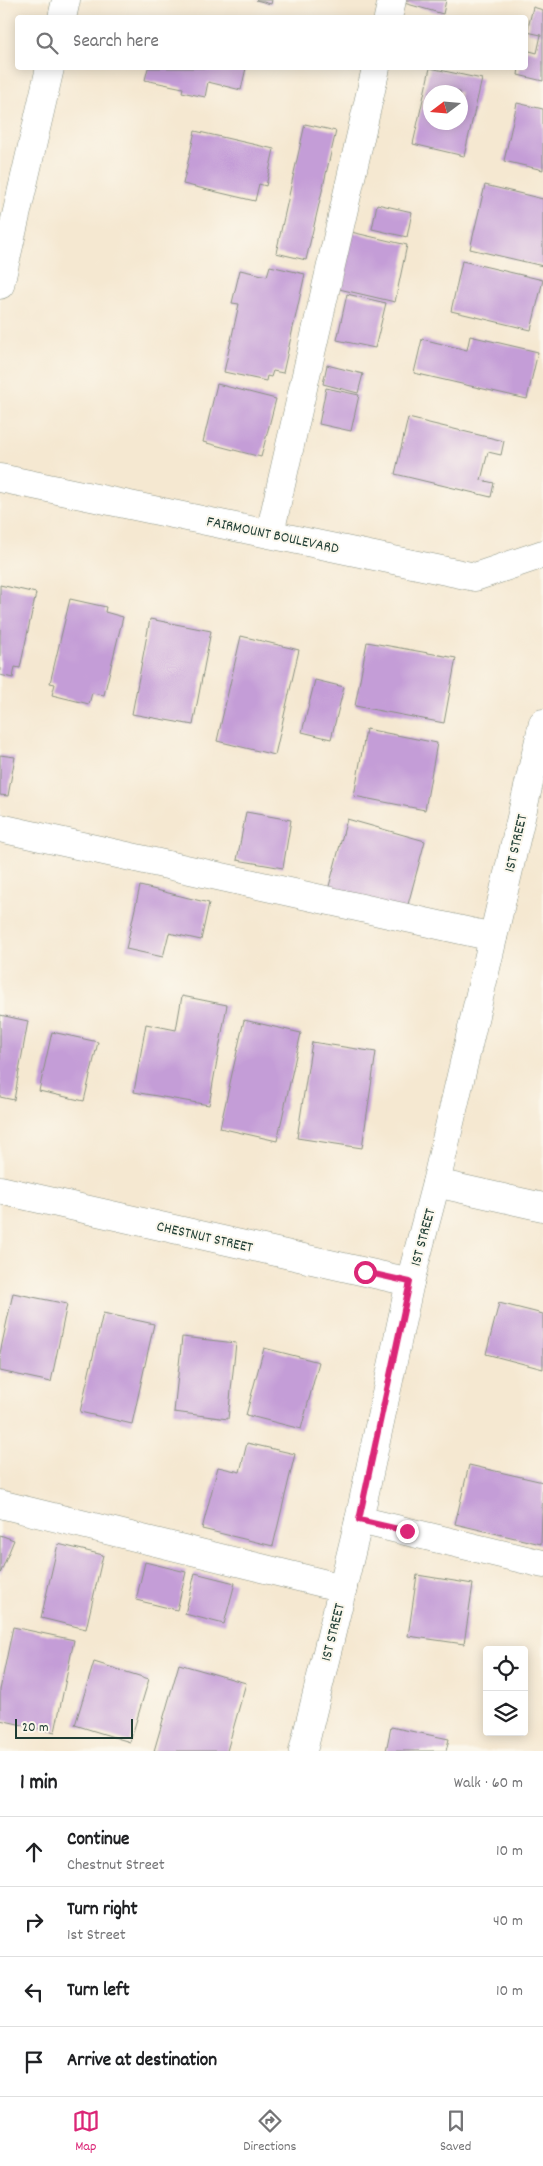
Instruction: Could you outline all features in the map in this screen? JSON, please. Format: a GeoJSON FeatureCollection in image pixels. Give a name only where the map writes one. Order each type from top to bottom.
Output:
{"type":"FeatureCollection","features":[{"type":"Feature","properties":{"kind":"street"},"geometry":{"type":"LineString","coordinates":[[63,15],[66,0]]}},
{"type":"Feature","properties":{"kind":"street"},"geometry":{"type":"LineString","coordinates":[[389,15],[392,0]]}},
{"type":"Feature","properties":{"kind":"street"},"geometry":{"type":"LineString","coordinates":[[0,285],[8,216],[49,70]]}},
{"type":"Feature","properties":{"kind":"street"},"geometry":{"type":"LineString","coordinates":[[270,533],[376,70]]}},
{"type":"Feature","properties":{"kind":"street","name":"FAIRMOUNT BOULEVARD"},"geometry":{"type":"LineString","coordinates":[[0,478],[475,577],[543,554]]}},
{"type":"Feature","properties":{"kind":"street","name":"1ST STREET"},"geometry":{"type":"LineString","coordinates":[[303,1751],[359,1520],[410,1282],[436,1183],[543,723]]}},
{"type":"Feature","properties":{"kind":"street"},"geometry":{"type":"LineString","coordinates":[[0,828],[493,937]]}},
{"type":"Feature","properties":{"kind":"street"},"geometry":{"type":"LineString","coordinates":[[436,1183],[543,1207]]}},
{"type":"Feature","properties":{"kind":"street","name":"CHESTNUT STREET"},"geometry":{"type":"LineString","coordinates":[[0,1190],[410,1282]]}},
{"type":"Feature","properties":{"kind":"street"},"geometry":{"type":"LineString","coordinates":[[0,1504],[342,1588]]}},
{"type":"Feature","properties":{"kind":"street"},"geometry":{"type":"LineString","coordinates":[[359,1520],[543,1564]]}},
{"type":"Feature","properties":{"kind":"building"},"geometry":{"type":"Polygon","coordinates":[[[256,0],[272,0],[271,4],[256,0]]]}},
{"type":"Feature","properties":{"kind":"building"},"geometry":{"type":"Polygon","coordinates":[[[405,0],[446,0],[443,14],[404,3],[405,0]]]}},
{"type":"Feature","properties":{"kind":"building"},"geometry":{"type":"Polygon","coordinates":[[[533,7],[543,10],[543,81],[518,75],[519,70],[528,70],[528,51],[537,53],[541,35],[528,32],[533,7]]]}},
{"type":"Feature","properties":{"kind":"building"},"geometry":{"type":"Polygon","coordinates":[[[148,70],[246,70],[241,90],[208,82],[205,97],[182,92],[183,88],[145,80],[148,70]]]}},
{"type":"Feature","properties":{"kind":"building"},"geometry":{"type":"Polygon","coordinates":[[[430,70],[439,70],[482,79],[464,156],[413,144],[423,99],[423,130],[468,130],[468,85],[426,85],[430,70]]]}},
{"type":"Feature","properties":{"kind":"building"},"geometry":{"type":"Polygon","coordinates":[[[517,103],[543,109],[543,170],[504,161],[517,103]]]}},
{"type":"Feature","properties":{"kind":"building"},"geometry":{"type":"Polygon","coordinates":[[[305,124],[336,131],[306,260],[276,253],[305,124]]]}},
{"type":"Feature","properties":{"kind":"building"},"geometry":{"type":"Polygon","coordinates":[[[195,131],[274,149],[266,186],[259,184],[255,201],[183,184],[195,131]]]}},
{"type":"Feature","properties":{"kind":"building"},"geometry":{"type":"Polygon","coordinates":[[[485,185],[543,199],[543,266],[470,249],[485,185]]]}},
{"type":"Feature","properties":{"kind":"building"},"geometry":{"type":"Polygon","coordinates":[[[377,204],[412,212],[407,237],[372,229],[377,204]]]}},
{"type":"Feature","properties":{"kind":"building"},"geometry":{"type":"Polygon","coordinates":[[[351,232],[407,245],[395,302],[339,289],[351,232]]]}},
{"type":"Feature","properties":{"kind":"building"},"geometry":{"type":"Polygon","coordinates":[[[462,261],[543,280],[531,330],[451,311],[462,261]]]}},
{"type":"Feature","properties":{"kind":"building"},"geometry":{"type":"Polygon","coordinates":[[[270,266],[305,274],[283,373],[273,371],[271,377],[267,376],[266,381],[224,372],[239,304],[232,303],[240,270],[267,276],[270,266]]]}},
{"type":"Feature","properties":{"kind":"building"},"geometry":{"type":"Polygon","coordinates":[[[347,294],[386,303],[375,348],[337,340],[347,294]]]}},
{"type":"Feature","properties":{"kind":"building"},"geometry":{"type":"Polygon","coordinates":[[[470,336],[538,352],[527,399],[414,373],[422,339],[467,350],[470,336]]]}},
{"type":"Feature","properties":{"kind":"building"},"geometry":{"type":"Polygon","coordinates":[[[327,365],[363,374],[358,393],[323,384],[327,365]]]}},
{"type":"Feature","properties":{"kind":"building"},"geometry":{"type":"Polygon","coordinates":[[[217,384],[276,399],[261,457],[203,442],[217,384]]]}},
{"type":"Feature","properties":{"kind":"building"},"geometry":{"type":"Polygon","coordinates":[[[326,388],[359,395],[351,431],[319,424],[326,388]]]}},
{"type":"Feature","properties":{"kind":"building"},"geometry":{"type":"Polygon","coordinates":[[[408,418],[504,441],[501,455],[488,452],[481,480],[494,483],[491,497],[395,474],[408,418]]]}},
{"type":"Feature","properties":{"kind":"building"},"geometry":{"type":"Polygon","coordinates":[[[0,585],[36,593],[20,668],[15,667],[13,678],[0,675],[0,585]]]}},
{"type":"Feature","properties":{"kind":"building"},"geometry":{"type":"Polygon","coordinates":[[[70,599],[106,607],[105,612],[123,617],[104,695],[92,693],[89,704],[52,695],[55,684],[50,683],[70,599]]]}},
{"type":"Feature","properties":{"kind":"building"},"geometry":{"type":"Polygon","coordinates":[[[150,619],[211,631],[193,725],[132,714],[150,619]]]}},
{"type":"Feature","properties":{"kind":"building"},"geometry":{"type":"Polygon","coordinates":[[[241,636],[299,650],[275,755],[217,741],[241,636]]]}},
{"type":"Feature","properties":{"kind":"building"},"geometry":{"type":"Polygon","coordinates":[[[367,642],[456,658],[444,723],[355,706],[367,642]]]}},
{"type":"Feature","properties":{"kind":"building"},"geometry":{"type":"Polygon","coordinates":[[[315,680],[344,687],[331,739],[302,732],[315,680]]]}},
{"type":"Feature","properties":{"kind":"building"},"geometry":{"type":"Polygon","coordinates":[[[366,729],[437,743],[425,810],[354,796],[366,729]]]}},
{"type":"Feature","properties":{"kind":"building"},"geometry":{"type":"Polygon","coordinates":[[[0,755],[15,757],[8,796],[0,795],[0,755]]]}},
{"type":"Feature","properties":{"kind":"building"},"geometry":{"type":"Polygon","coordinates":[[[246,812],[291,820],[283,868],[237,860],[246,812]]]}},
{"type":"Feature","properties":{"kind":"building"},"geometry":{"type":"Polygon","coordinates":[[[347,819],[425,841],[406,912],[328,890],[347,819]]]}},
{"type":"Feature","properties":{"kind":"building"},"geometry":{"type":"Polygon","coordinates":[[[140,886],[209,903],[201,940],[169,933],[163,957],[126,949],[140,886]]]}},
{"type":"Feature","properties":{"kind":"building"},"geometry":{"type":"Polygon","coordinates":[[[182,996],[227,1005],[209,1105],[134,1092],[146,1024],[176,1030],[182,996]]]}},
{"type":"Feature","properties":{"kind":"building"},"geometry":{"type":"Polygon","coordinates":[[[0,1015],[28,1021],[14,1100],[0,1097],[0,1015]]]}},
{"type":"Feature","properties":{"kind":"building"},"geometry":{"type":"Polygon","coordinates":[[[244,1020],[301,1033],[277,1141],[220,1128],[244,1020]]]}},
{"type":"Feature","properties":{"kind":"building"},"geometry":{"type":"Polygon","coordinates":[[[52,1032],[98,1042],[84,1101],[39,1091],[52,1032]]]}},
{"type":"Feature","properties":{"kind":"building"},"geometry":{"type":"Polygon","coordinates":[[[312,1042],[376,1052],[362,1148],[297,1138],[312,1042]]]}},
{"type":"Feature","properties":{"kind":"building"},"geometry":{"type":"Polygon","coordinates":[[[13,1293],[67,1304],[51,1382],[0,1371],[0,1353],[13,1293]]]}},
{"type":"Feature","properties":{"kind":"building"},"geometry":{"type":"Polygon","coordinates":[[[499,1303],[543,1314],[543,1369],[486,1354],[499,1303]]]}},
{"type":"Feature","properties":{"kind":"building"},"geometry":{"type":"Polygon","coordinates":[[[103,1313],[154,1324],[132,1424],[80,1412],[103,1313]]]}},
{"type":"Feature","properties":{"kind":"building"},"geometry":{"type":"Polygon","coordinates":[[[182,1337],[236,1343],[228,1419],[174,1412],[182,1337]]]}},
{"type":"Feature","properties":{"kind":"building"},"geometry":{"type":"Polygon","coordinates":[[[264,1348],[319,1362],[301,1429],[246,1415],[264,1348]]]}},
{"type":"Feature","properties":{"kind":"building"},"geometry":{"type":"Polygon","coordinates":[[[247,1443],[295,1454],[273,1546],[202,1529],[218,1467],[240,1472],[247,1443]]]}},
{"type":"Feature","properties":{"kind":"building"},"geometry":{"type":"Polygon","coordinates":[[[469,1465],[543,1482],[541,1544],[455,1524],[469,1465]]]}},
{"type":"Feature","properties":{"kind":"building"},"geometry":{"type":"Polygon","coordinates":[[[0,1535],[14,1540],[0,1574],[0,1535]]]}},
{"type":"Feature","properties":{"kind":"building"},"geometry":{"type":"Polygon","coordinates":[[[58,1544],[103,1555],[86,1629],[41,1618],[58,1544]]]}},
{"type":"Feature","properties":{"kind":"building"},"geometry":{"type":"Polygon","coordinates":[[[145,1562],[186,1572],[177,1610],[136,1600],[145,1562]]]}},
{"type":"Feature","properties":{"kind":"building"},"geometry":{"type":"Polygon","coordinates":[[[195,1573],[235,1583],[224,1624],[185,1614],[195,1573]]]}},
{"type":"Feature","properties":{"kind":"building"},"geometry":{"type":"Polygon","coordinates":[[[417,1575],[473,1584],[464,1644],[408,1636],[417,1575]]]}},
{"type":"Feature","properties":{"kind":"building"},"geometry":{"type":"Polygon","coordinates":[[[13,1627],[74,1640],[55,1732],[0,1720],[0,1690],[13,1627]]]}},
{"type":"Feature","properties":{"kind":"building"},"geometry":{"type":"Polygon","coordinates":[[[94,1662],[149,1679],[130,1742],[75,1725],[94,1662]]]}},
{"type":"Feature","properties":{"kind":"building"},"geometry":{"type":"Polygon","coordinates":[[[179,1664],[246,1683],[227,1751],[154,1751],[179,1664]]]}},
{"type":"Feature","properties":{"kind":"building"},"geometry":{"type":"Polygon","coordinates":[[[391,1727],[449,1739],[446,1751],[386,1751],[391,1727]]]}},
{"type":"Feature","properties":{"kind":"route"},"geometry":{"type":"LineString","coordinates":[[365,1272],[410,1282],[359,1520],[407,1531]]}}]}
